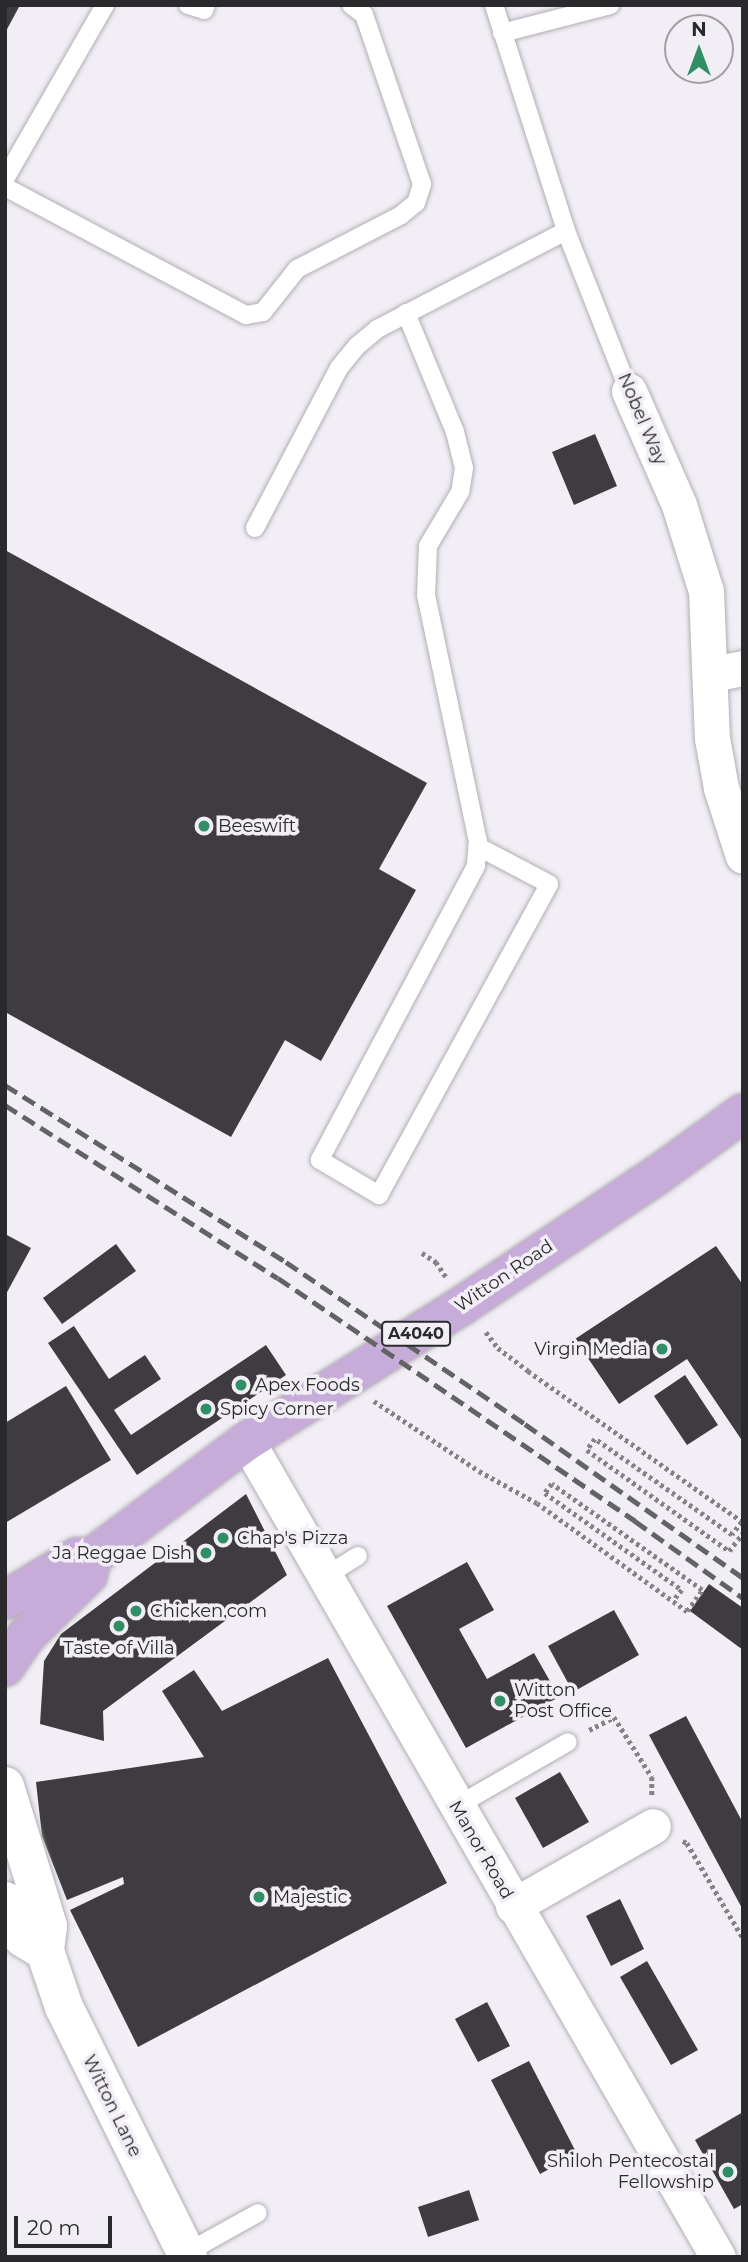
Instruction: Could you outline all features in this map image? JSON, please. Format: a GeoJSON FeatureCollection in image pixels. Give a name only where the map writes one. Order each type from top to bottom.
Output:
{"type":"FeatureCollection","features":[{"type":"Feature","properties":{"kind":"main road","name":"Witton Road"},"geometry":{"type":"LineString","coordinates":[[5,1667],[26,1636],[88,1575],[92,1558],[247,1441],[463,1304],[656,1176],[743,1113]]}},
{"type":"Feature","properties":{"kind":"main road","name":"Witton Road"},"geometry":{"type":"LineString","coordinates":[[7,1597],[77,1557],[92,1558]]}},
{"type":"Feature","properties":{"kind":"main road","name":"Witton Lane"},"geometry":{"type":"LineString","coordinates":[[5,1786],[48,1926],[45,1951],[64,2007],[187,2255]]}},
{"type":"Feature","properties":{"kind":"main road"},"geometry":{"type":"LineString","coordinates":[[5,1900],[23,1938],[45,1951]]}},
{"type":"Feature","properties":{"kind":"street","name":"Nobel Way"},"geometry":{"type":"LineString","coordinates":[[629,391],[679,505],[727,671],[712,738],[721,788],[741,850]]}},
{"type":"Feature","properties":{"kind":"street","name":"Manor Road"},"geometry":{"type":"LineString","coordinates":[[247,1441],[455,1807],[718,2257]]}},
{"type":"Feature","properties":{"kind":"street"},"geometry":{"type":"LineString","coordinates":[[513,1906],[653,1826]]}},
{"type":"Feature","properties":{"kind":"lane"},"geometry":{"type":"LineString","coordinates":[[5,179],[105,5]]}},
{"type":"Feature","properties":{"kind":"lane"},"geometry":{"type":"LineString","coordinates":[[188,5],[204,10],[206,5]]}},
{"type":"Feature","properties":{"kind":"lane"},"geometry":{"type":"LineString","coordinates":[[5,187],[246,315],[263,312],[297,269],[401,215],[416,203],[422,184],[364,15],[351,5]]}},
{"type":"Feature","properties":{"kind":"lane","name":"Nobel Way"},"geometry":{"type":"LineString","coordinates":[[494,5],[566,231],[629,391]]}},
{"type":"Feature","properties":{"kind":"lane"},"geometry":{"type":"LineString","coordinates":[[502,33],[610,5]]}},
{"type":"Feature","properties":{"kind":"lane"},"geometry":{"type":"LineString","coordinates":[[256,528],[339,368],[377,329],[566,231]]}},
{"type":"Feature","properties":{"kind":"lane"},"geometry":{"type":"LineString","coordinates":[[406,313],[455,432],[464,468],[460,492],[428,546],[426,595],[477,846],[476,866],[320,1160],[379,1195],[549,884],[477,846]]}},
{"type":"Feature","properties":{"kind":"lane"},"geometry":{"type":"LineString","coordinates":[[324,1577],[358,1556]]}},
{"type":"Feature","properties":{"kind":"lane"},"geometry":{"type":"LineString","coordinates":[[455,1807],[568,1742]]}},
{"type":"Feature","properties":{"kind":"lane"},"geometry":{"type":"LineString","coordinates":[[187,2255],[258,2213]]}},
{"type":"Feature","properties":{"kind":"path"},"geometry":{"type":"LineString","coordinates":[[422,1254],[436,1262],[463,1304],[498,1348],[742,1522],[733,1535],[595,1439],[587,1450],[729,1551],[743,1533]]}},
{"type":"Feature","properties":{"kind":"path"},"geometry":{"type":"LineString","coordinates":[[366,1394],[468,1464],[537,1503],[673,1601],[687,1611],[702,1590],[552,1484],[545,1493],[682,1590],[673,1601]]}},
{"type":"Feature","properties":{"kind":"path"},"geometry":{"type":"LineString","coordinates":[[568,1742],[614,1717],[652,1777],[653,1826],[687,1843],[743,1938]]}},
{"type":"Feature","properties":{"kind":"building"},"geometry":{"type":"Polygon","coordinates":[[[5,5],[20,5],[5,33],[5,5]]]}},
{"type":"Feature","properties":{"kind":"building"},"geometry":{"type":"Polygon","coordinates":[[[595,434],[617,486],[574,505],[552,452],[595,434]]]}},
{"type":"Feature","properties":{"kind":"building","name":"Beeswift"},"geometry":{"type":"Polygon","coordinates":[[[5,550],[427,783],[379,869],[416,890],[321,1061],[285,1040],[231,1137],[5,1012],[5,550]]]}},
{"type":"Feature","properties":{"kind":"building"},"geometry":{"type":"Polygon","coordinates":[[[5,1234],[31,1248],[5,1296],[5,1234]]]}},
{"type":"Feature","properties":{"kind":"building"},"geometry":{"type":"Polygon","coordinates":[[[116,1244],[136,1271],[62,1324],[43,1298],[116,1244]]]}},
{"type":"Feature","properties":{"kind":"building","name":"Virgin Media"},"geometry":{"type":"Polygon","coordinates":[[[716,1246],[743,1285],[743,1442],[687,1359],[619,1404],[575,1339],[716,1246]]]}},
{"type":"Feature","properties":{"kind":"building"},"geometry":{"type":"Polygon","coordinates":[[[74,1326],[109,1379],[145,1355],[161,1379],[114,1410],[131,1435],[266,1345],[286,1375],[137,1475],[48,1343],[74,1326]]]}},
{"type":"Feature","properties":{"kind":"building"},"geometry":{"type":"Polygon","coordinates":[[[685,1375],[718,1425],[687,1445],[654,1396],[685,1375]]]}},
{"type":"Feature","properties":{"kind":"building"},"geometry":{"type":"Polygon","coordinates":[[[66,1386],[111,1460],[5,1523],[5,1423],[66,1386]]]}},
{"type":"Feature","properties":{"kind":"building"},"geometry":{"type":"Polygon","coordinates":[[[246,1494],[287,1575],[103,1711],[104,1741],[40,1724],[44,1661],[61,1634],[246,1494]]]}},
{"type":"Feature","properties":{"kind":"building"},"geometry":{"type":"Polygon","coordinates":[[[467,1562],[494,1610],[459,1629],[487,1679],[534,1653],[559,1697],[466,1748],[387,1606],[467,1562]]]}},
{"type":"Feature","properties":{"kind":"building"},"geometry":{"type":"Polygon","coordinates":[[[709,1584],[743,1608],[743,1650],[690,1611],[709,1584]]]}},
{"type":"Feature","properties":{"kind":"building"},"geometry":{"type":"Polygon","coordinates":[[[614,1610],[639,1655],[573,1692],[548,1646],[614,1610]]]}},
{"type":"Feature","properties":{"kind":"building"},"geometry":{"type":"Polygon","coordinates":[[[328,1658],[447,1883],[138,2047],[70,1910],[124,1884],[123,1877],[67,1900],[42,1836],[36,1782],[204,1757],[162,1691],[194,1670],[222,1711],[328,1658]]]}},
{"type":"Feature","properties":{"kind":"building"},"geometry":{"type":"Polygon","coordinates":[[[686,1716],[743,1823],[743,1910],[649,1735],[686,1716]]]}},
{"type":"Feature","properties":{"kind":"building"},"geometry":{"type":"Polygon","coordinates":[[[560,1772],[589,1822],[543,1848],[515,1798],[560,1772]]]}},
{"type":"Feature","properties":{"kind":"building"},"geometry":{"type":"Polygon","coordinates":[[[620,1899],[644,1949],[611,1966],[586,1916],[620,1899]]]}},
{"type":"Feature","properties":{"kind":"building"},"geometry":{"type":"Polygon","coordinates":[[[647,1961],[698,2050],[671,2065],[620,1977],[647,1961]]]}},
{"type":"Feature","properties":{"kind":"building"},"geometry":{"type":"Polygon","coordinates":[[[487,2002],[510,2046],[478,2062],[455,2019],[487,2002]]]}},
{"type":"Feature","properties":{"kind":"building"},"geometry":{"type":"Polygon","coordinates":[[[529,2061],[577,2154],[540,2174],[491,2080],[529,2061]]]}},
{"type":"Feature","properties":{"kind":"building","name":"Shiloh Pentecostal Fellowship"},"geometry":{"type":"Polygon","coordinates":[[[743,2112],[743,2204],[734,2209],[695,2140],[743,2112]]]}},
{"type":"Feature","properties":{"kind":"building"},"geometry":{"type":"Polygon","coordinates":[[[469,2190],[479,2220],[428,2237],[418,2207],[469,2190]]]}},
{"type":"Feature","properties":{"kind":"railway"},"geometry":{"type":"LineString","coordinates":[[5,1085],[286,1262],[525,1424],[743,1578]]}},
{"type":"Feature","properties":{"kind":"railway"},"geometry":{"type":"LineString","coordinates":[[5,1105],[278,1278],[635,1521],[743,1598]]}},
{"type":"Feature","properties":{"kind":"place","name":"Beeswift"},"geometry":{"type":"Point","coordinates":[204,826]}},
{"type":"Feature","properties":{"kind":"place","name":"Virgin Media"},"geometry":{"type":"Point","coordinates":[662,1349]}},
{"type":"Feature","properties":{"kind":"place","name":"Apex Foods"},"geometry":{"type":"Point","coordinates":[241,1385]}},
{"type":"Feature","properties":{"kind":"place","name":"Spicy Corner"},"geometry":{"type":"Point","coordinates":[206,1409]}},
{"type":"Feature","properties":{"kind":"place","name":"Chap's Pizza"},"geometry":{"type":"Point","coordinates":[223,1538]}},
{"type":"Feature","properties":{"kind":"place","name":"Ja Reggae Dish"},"geometry":{"type":"Point","coordinates":[206,1553]}},
{"type":"Feature","properties":{"kind":"place","name":"Chicken.com"},"geometry":{"type":"Point","coordinates":[136,1611]}},
{"type":"Feature","properties":{"kind":"place","name":"Taste of Villa"},"geometry":{"type":"Point","coordinates":[119,1626]}},
{"type":"Feature","properties":{"kind":"place","name":"Witton Post Office"},"geometry":{"type":"Point","coordinates":[500,1701]}},
{"type":"Feature","properties":{"kind":"place","name":"Majestic"},"geometry":{"type":"Point","coordinates":[259,1897]}},
{"type":"Feature","properties":{"kind":"place","name":"Shiloh Pentecostal Fellowship"},"geometry":{"type":"Point","coordinates":[728,2172]}}]}
